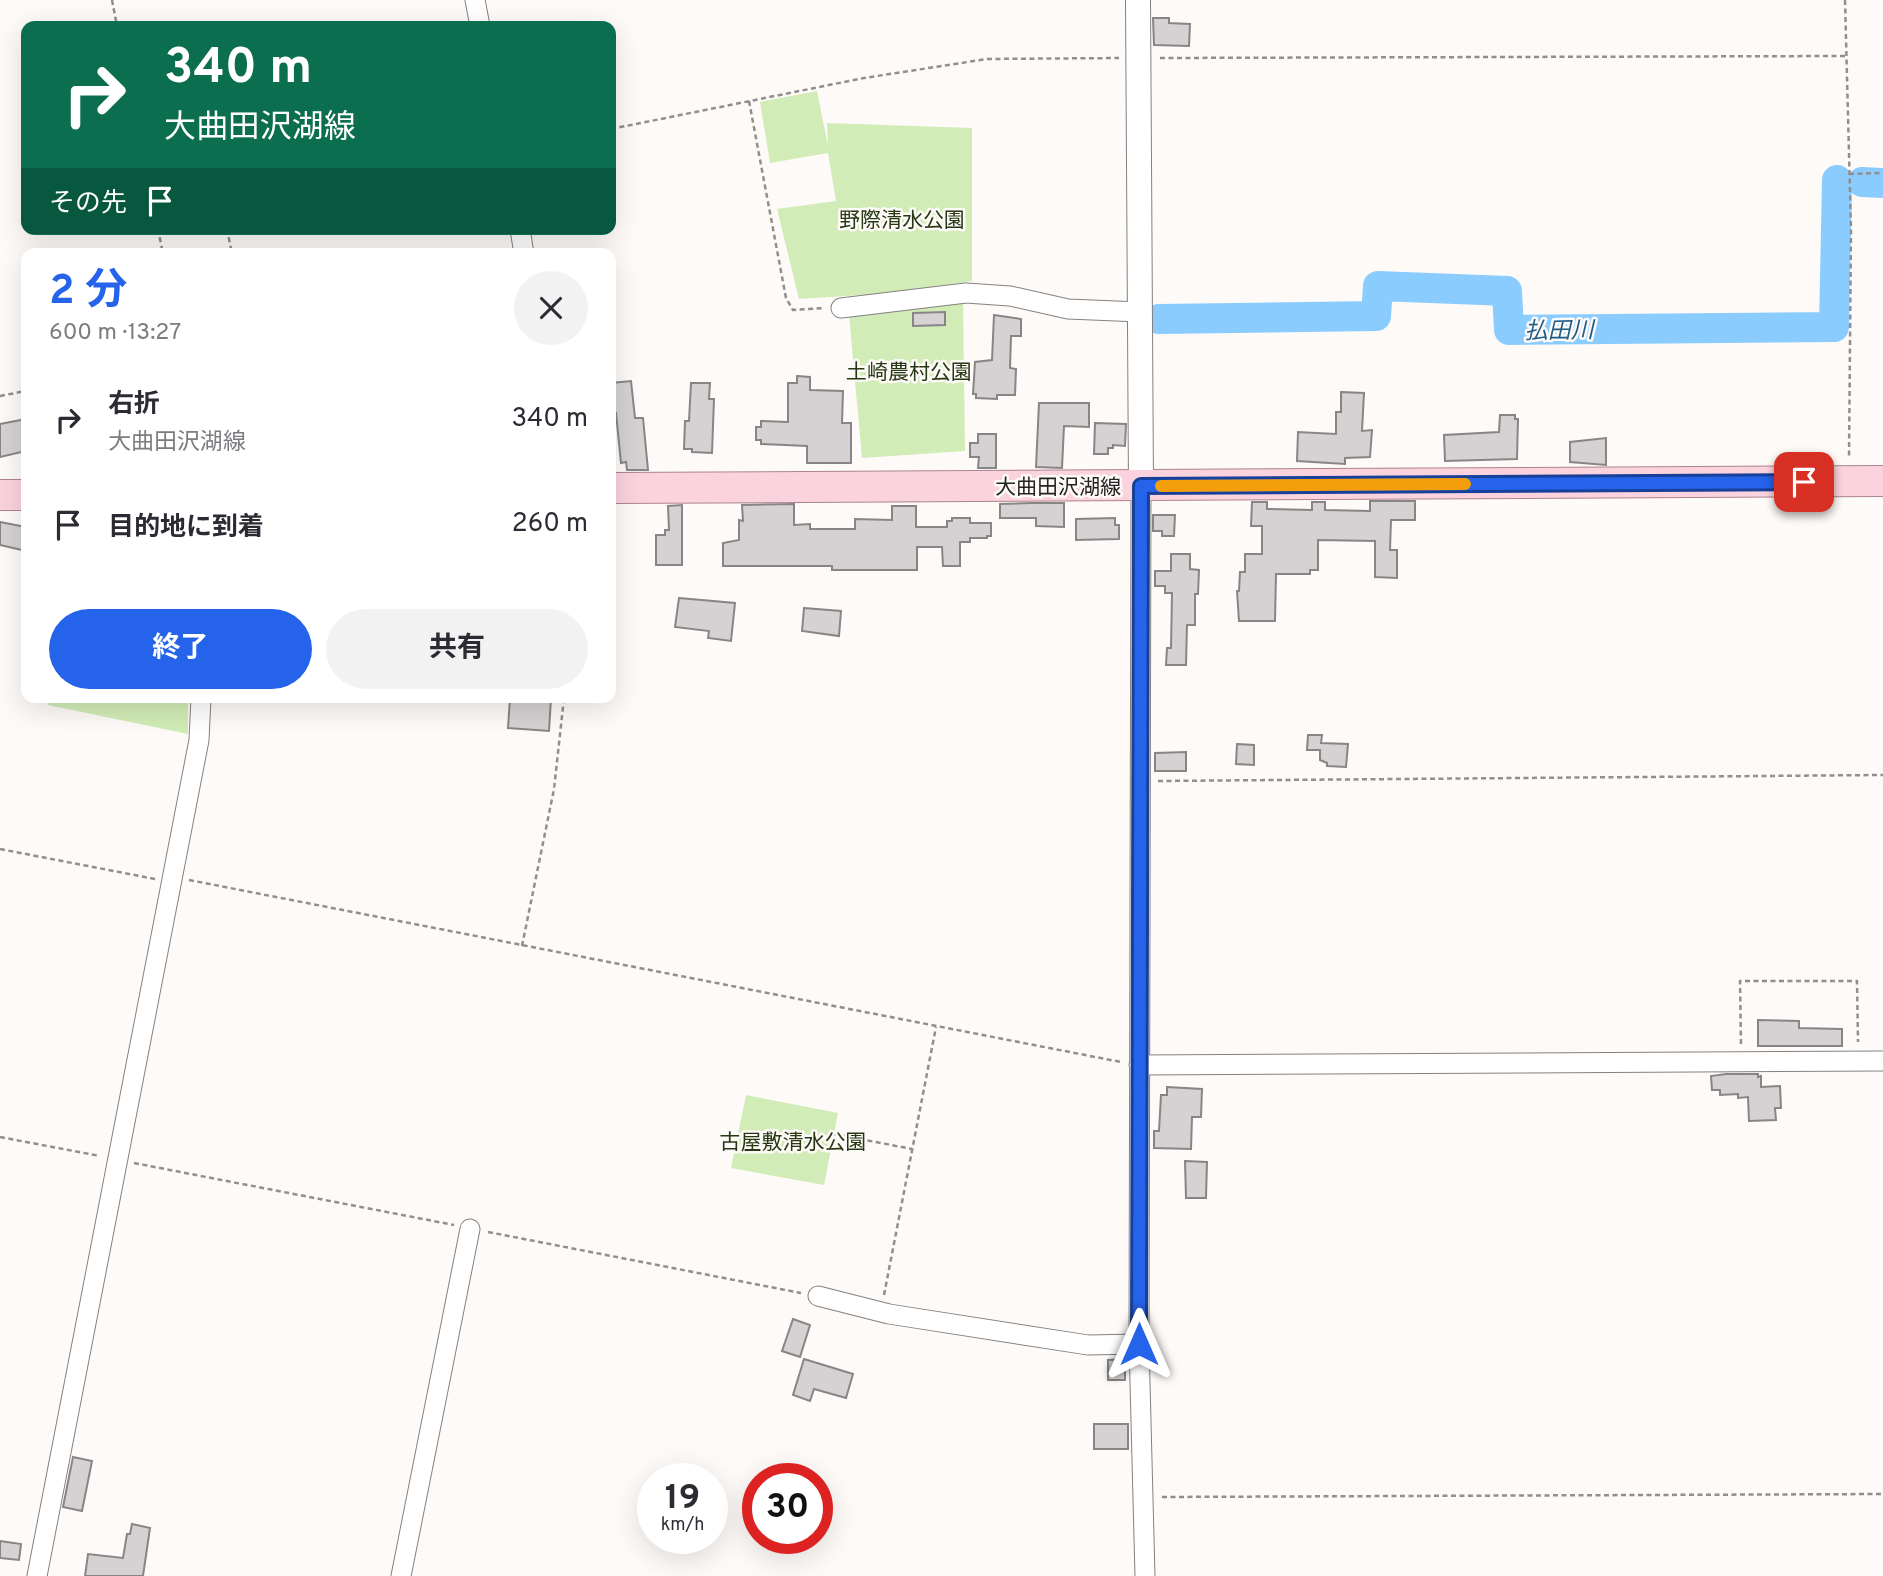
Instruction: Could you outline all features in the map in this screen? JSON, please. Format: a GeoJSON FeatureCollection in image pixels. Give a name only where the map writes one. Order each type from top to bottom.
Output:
{"type":"FeatureCollection","features":[{"type":"Feature","properties":{"kind":"main road","name":"大曲田沢湖線"},"geometry":{"type":"LineString","coordinates":[[616,488],[1883,481]]}},
{"type":"Feature","properties":{"kind":"main road"},"geometry":{"type":"LineString","coordinates":[[0,495],[21,495]]}},
{"type":"Feature","properties":{"kind":"street"},"geometry":{"type":"LineString","coordinates":[[475,0],[479,21]]}},
{"type":"Feature","properties":{"kind":"street"},"geometry":{"type":"LineString","coordinates":[[1138,0],[1142,781],[1139,1344],[1145,1576]]}},
{"type":"Feature","properties":{"kind":"street"},"geometry":{"type":"LineString","coordinates":[[841,308],[966,293],[1010,296],[1068,309],[1140,312]]}},
{"type":"Feature","properties":{"kind":"street"},"geometry":{"type":"LineString","coordinates":[[37,1576],[199,740],[201,703]]}},
{"type":"Feature","properties":{"kind":"street"},"geometry":{"type":"LineString","coordinates":[[1139,1065],[1883,1061]]}},
{"type":"Feature","properties":{"kind":"street"},"geometry":{"type":"LineString","coordinates":[[401,1576],[470,1229]]}},
{"type":"Feature","properties":{"kind":"street"},"geometry":{"type":"LineString","coordinates":[[818,1296],[881,1312],[1088,1345],[1139,1344]]}},
{"type":"Feature","properties":{"kind":"path"},"geometry":{"type":"LineString","coordinates":[[112,0],[116,21]]}},
{"type":"Feature","properties":{"kind":"path"},"geometry":{"type":"LineString","coordinates":[[1845,0],[1849,174],[1849,481]]}},
{"type":"Feature","properties":{"kind":"path"},"geometry":{"type":"LineString","coordinates":[[616,128],[864,78],[988,59],[1845,56]]}},
{"type":"Feature","properties":{"kind":"path"},"geometry":{"type":"LineString","coordinates":[[749,101],[786,298],[793,310],[841,308]]}},
{"type":"Feature","properties":{"kind":"path"},"geometry":{"type":"LineString","coordinates":[[1849,174],[1883,173]]}},
{"type":"Feature","properties":{"kind":"path"},"geometry":{"type":"LineString","coordinates":[[0,396],[21,392]]}},
{"type":"Feature","properties":{"kind":"path"},"geometry":{"type":"LineString","coordinates":[[522,946],[554,789],[563,703]]}},
{"type":"Feature","properties":{"kind":"path"},"geometry":{"type":"LineString","coordinates":[[1142,781],[1883,775]]}},
{"type":"Feature","properties":{"kind":"path"},"geometry":{"type":"LineString","coordinates":[[0,849],[151,879],[190,880],[1139,1065]]}},
{"type":"Feature","properties":{"kind":"path"},"geometry":{"type":"LineString","coordinates":[[1741,1062],[1740,981],[1857,981],[1858,1061]]}},
{"type":"Feature","properties":{"kind":"path"},"geometry":{"type":"LineString","coordinates":[[881,1312],[936,1026]]}},
{"type":"Feature","properties":{"kind":"path"},"geometry":{"type":"LineString","coordinates":[[834,1134],[912,1149]]}},
{"type":"Feature","properties":{"kind":"path"},"geometry":{"type":"LineString","coordinates":[[0,1136],[818,1296]]}},
{"type":"Feature","properties":{"kind":"path"},"geometry":{"type":"LineString","coordinates":[[1142,1497],[1883,1494]]}},
{"type":"Feature","properties":{"kind":"green space","name":"野際清水公園"},"geometry":{"type":"Polygon","coordinates":[[[817,91],[828,146],[827,123],[972,128],[972,281],[894,293],[799,299],[777,209],[836,201],[828,153],[770,163],[760,102],[817,91]]]}},
{"type":"Feature","properties":{"kind":"green space","name":"土崎農村公園"},"geometry":{"type":"Polygon","coordinates":[[[963,301],[965,451],[862,458],[849,315],[963,301]]]}},
{"type":"Feature","properties":{"kind":"green space"},"geometry":{"type":"Polygon","coordinates":[[[188,703],[188,734],[48,705],[188,703]]]}},
{"type":"Feature","properties":{"kind":"green space","name":"古屋敷清水公園"},"geometry":{"type":"Polygon","coordinates":[[[746,1095],[838,1113],[824,1185],[731,1168],[746,1095]]]}},
{"type":"Feature","properties":{"kind":"building"},"geometry":{"type":"Polygon","coordinates":[[[1153,18],[1169,18],[1169,23],[1190,24],[1189,46],[1154,45],[1153,18]]]}},
{"type":"Feature","properties":{"kind":"building"},"geometry":{"type":"Polygon","coordinates":[[[945,312],[945,325],[913,326],[913,313],[945,312]]]}},
{"type":"Feature","properties":{"kind":"building"},"geometry":{"type":"Polygon","coordinates":[[[994,315],[1021,319],[1021,336],[1011,336],[1010,368],[1016,369],[1015,395],[997,395],[997,399],[976,398],[976,394],[973,394],[975,362],[992,360],[994,315]]]}},
{"type":"Feature","properties":{"kind":"building"},"geometry":{"type":"Polygon","coordinates":[[[797,376],[810,377],[810,390],[843,391],[842,423],[851,423],[851,463],[807,463],[807,446],[761,444],[761,440],[756,440],[756,427],[761,427],[761,421],[788,422],[788,383],[797,383],[797,376]]]}},
{"type":"Feature","properties":{"kind":"building"},"geometry":{"type":"Polygon","coordinates":[[[631,381],[635,418],[643,418],[648,470],[627,470],[626,462],[621,463],[616,382],[631,381]]]}},
{"type":"Feature","properties":{"kind":"building"},"geometry":{"type":"Polygon","coordinates":[[[691,383],[710,383],[709,399],[714,399],[712,453],[684,449],[691,383]]]}},
{"type":"Feature","properties":{"kind":"building"},"geometry":{"type":"Polygon","coordinates":[[[1341,392],[1364,393],[1362,431],[1372,430],[1370,457],[1345,458],[1345,464],[1297,461],[1298,432],[1336,434],[1336,412],[1341,412],[1341,392]]]}},
{"type":"Feature","properties":{"kind":"building"},"geometry":{"type":"Polygon","coordinates":[[[1039,403],[1089,403],[1089,427],[1064,426],[1062,468],[1036,467],[1039,403]]]}},
{"type":"Feature","properties":{"kind":"building"},"geometry":{"type":"Polygon","coordinates":[[[1500,415],[1515,415],[1515,419],[1518,419],[1517,459],[1445,461],[1444,435],[1499,432],[1500,415]]]}},
{"type":"Feature","properties":{"kind":"building"},"geometry":{"type":"Polygon","coordinates":[[[21,420],[21,452],[0,457],[0,424],[21,420]]]}},
{"type":"Feature","properties":{"kind":"building"},"geometry":{"type":"Polygon","coordinates":[[[1095,423],[1126,424],[1125,446],[1113,445],[1113,448],[1108,448],[1108,454],[1094,454],[1095,423]]]}},
{"type":"Feature","properties":{"kind":"building"},"geometry":{"type":"Polygon","coordinates":[[[978,434],[996,434],[996,468],[978,468],[979,457],[970,457],[970,443],[978,443],[978,434]]]}},
{"type":"Feature","properties":{"kind":"building"},"geometry":{"type":"Polygon","coordinates":[[[1606,438],[1606,465],[1570,462],[1570,442],[1606,438]]]}},
{"type":"Feature","properties":{"kind":"building"},"geometry":{"type":"Polygon","coordinates":[[[1370,501],[1415,501],[1415,520],[1391,520],[1390,550],[1397,550],[1397,578],[1375,577],[1375,541],[1318,540],[1318,570],[1310,570],[1310,574],[1276,574],[1275,621],[1239,621],[1237,591],[1240,572],[1245,572],[1245,554],[1262,554],[1262,526],[1251,526],[1252,502],[1267,502],[1267,509],[1312,510],[1312,502],[1325,502],[1325,510],[1370,511],[1370,501]]]}},
{"type":"Feature","properties":{"kind":"building"},"geometry":{"type":"Polygon","coordinates":[[[1064,503],[1064,527],[1036,526],[1036,518],[1000,518],[1000,504],[1064,503]]]}},
{"type":"Feature","properties":{"kind":"building"},"geometry":{"type":"Polygon","coordinates":[[[794,504],[794,525],[810,524],[810,529],[855,529],[855,519],[892,520],[892,506],[916,506],[916,527],[947,527],[947,521],[952,521],[952,518],[970,518],[970,523],[991,523],[991,536],[960,542],[960,566],[943,566],[942,547],[917,547],[917,570],[832,570],[832,566],[723,566],[723,543],[739,540],[739,520],[743,521],[742,505],[794,504]]]}},
{"type":"Feature","properties":{"kind":"building"},"geometry":{"type":"Polygon","coordinates":[[[682,505],[682,565],[656,565],[656,535],[665,535],[665,530],[669,530],[668,506],[682,505]]]}},
{"type":"Feature","properties":{"kind":"building"},"geometry":{"type":"Polygon","coordinates":[[[1153,515],[1175,515],[1174,536],[1162,536],[1162,531],[1153,531],[1153,515]]]}},
{"type":"Feature","properties":{"kind":"building"},"geometry":{"type":"Polygon","coordinates":[[[1115,518],[1115,525],[1119,525],[1119,539],[1076,540],[1076,519],[1115,518]]]}},
{"type":"Feature","properties":{"kind":"building"},"geometry":{"type":"Polygon","coordinates":[[[0,522],[21,526],[21,550],[0,545],[0,522]]]}},
{"type":"Feature","properties":{"kind":"building"},"geometry":{"type":"Polygon","coordinates":[[[1171,554],[1190,554],[1190,569],[1199,570],[1198,594],[1195,594],[1195,625],[1187,625],[1186,665],[1166,665],[1167,648],[1171,648],[1172,593],[1165,593],[1165,586],[1155,586],[1155,571],[1171,571],[1171,554]]]}},
{"type":"Feature","properties":{"kind":"building"},"geometry":{"type":"Polygon","coordinates":[[[679,598],[735,603],[731,641],[708,638],[709,631],[675,627],[679,598]]]}},
{"type":"Feature","properties":{"kind":"building"},"geometry":{"type":"Polygon","coordinates":[[[804,608],[841,611],[839,636],[802,631],[804,608]]]}},
{"type":"Feature","properties":{"kind":"building"},"geometry":{"type":"Polygon","coordinates":[[[510,703],[551,703],[549,731],[508,728],[510,703]]]}},
{"type":"Feature","properties":{"kind":"building"},"geometry":{"type":"Polygon","coordinates":[[[1308,735],[1322,735],[1321,743],[1348,744],[1346,767],[1327,766],[1327,763],[1320,760],[1320,750],[1307,750],[1308,735]]]}},
{"type":"Feature","properties":{"kind":"building"},"geometry":{"type":"Polygon","coordinates":[[[1237,744],[1254,745],[1254,765],[1236,764],[1237,744]]]}},
{"type":"Feature","properties":{"kind":"building"},"geometry":{"type":"Polygon","coordinates":[[[1186,752],[1186,771],[1155,771],[1155,753],[1186,752]]]}},
{"type":"Feature","properties":{"kind":"building"},"geometry":{"type":"Polygon","coordinates":[[[1758,1020],[1799,1021],[1799,1028],[1842,1029],[1842,1046],[1758,1046],[1758,1020]]]}},
{"type":"Feature","properties":{"kind":"building"},"geometry":{"type":"Polygon","coordinates":[[[1758,1074],[1758,1077],[1761,1076],[1761,1087],[1780,1086],[1781,1108],[1775,1108],[1776,1120],[1749,1121],[1748,1097],[1738,1098],[1738,1094],[1720,1095],[1720,1090],[1712,1090],[1711,1076],[1758,1074]]]}},
{"type":"Feature","properties":{"kind":"building"},"geometry":{"type":"Polygon","coordinates":[[[1167,1087],[1202,1089],[1201,1117],[1192,1117],[1191,1149],[1154,1148],[1154,1131],[1159,1131],[1161,1095],[1167,1095],[1167,1087]]]}},
{"type":"Feature","properties":{"kind":"building"},"geometry":{"type":"Polygon","coordinates":[[[1185,1161],[1207,1162],[1206,1198],[1186,1198],[1185,1161]]]}},
{"type":"Feature","properties":{"kind":"building"},"geometry":{"type":"Polygon","coordinates":[[[793,1319],[810,1325],[800,1357],[782,1351],[793,1319]]]}},
{"type":"Feature","properties":{"kind":"building"},"geometry":{"type":"Polygon","coordinates":[[[804,1359],[853,1374],[846,1398],[814,1389],[810,1401],[793,1395],[804,1359]]]}},
{"type":"Feature","properties":{"kind":"building"},"geometry":{"type":"Polygon","coordinates":[[[1125,1359],[1125,1380],[1108,1380],[1108,1360],[1125,1359]]]}},
{"type":"Feature","properties":{"kind":"building"},"geometry":{"type":"Polygon","coordinates":[[[1094,1424],[1128,1424],[1128,1449],[1094,1449],[1094,1424]]]}},
{"type":"Feature","properties":{"kind":"building"},"geometry":{"type":"Polygon","coordinates":[[[73,1457],[92,1461],[82,1511],[63,1507],[73,1457]]]}},
{"type":"Feature","properties":{"kind":"building"},"geometry":{"type":"Polygon","coordinates":[[[132,1524],[150,1528],[143,1576],[85,1576],[88,1554],[123,1558],[127,1534],[130,1534],[132,1524]]]}},
{"type":"Feature","properties":{"kind":"building"},"geometry":{"type":"Polygon","coordinates":[[[0,1541],[21,1544],[19,1560],[0,1558],[0,1541]]]}},
{"type":"Feature","properties":{"kind":"waterway","name":"払田川"},"geometry":{"type":"LineString","coordinates":[[1159,319],[1376,316],[1378,286],[1507,291],[1509,330],[1834,327],[1837,180]]}},
{"type":"Feature","properties":{"kind":"waterway","name":"払田川"},"geometry":{"type":"LineString","coordinates":[[1862,182],[1883,183]]}},
{"type":"Feature","properties":{"kind":"slow traffic"},"geometry":{"type":"LineString","coordinates":[[1161,486],[1465,484]]}},
{"type":"Feature","properties":{"kind":"route"},"geometry":{"type":"LineString","coordinates":[[1139,1344],[1141,486],[1804,482]]}}]}
